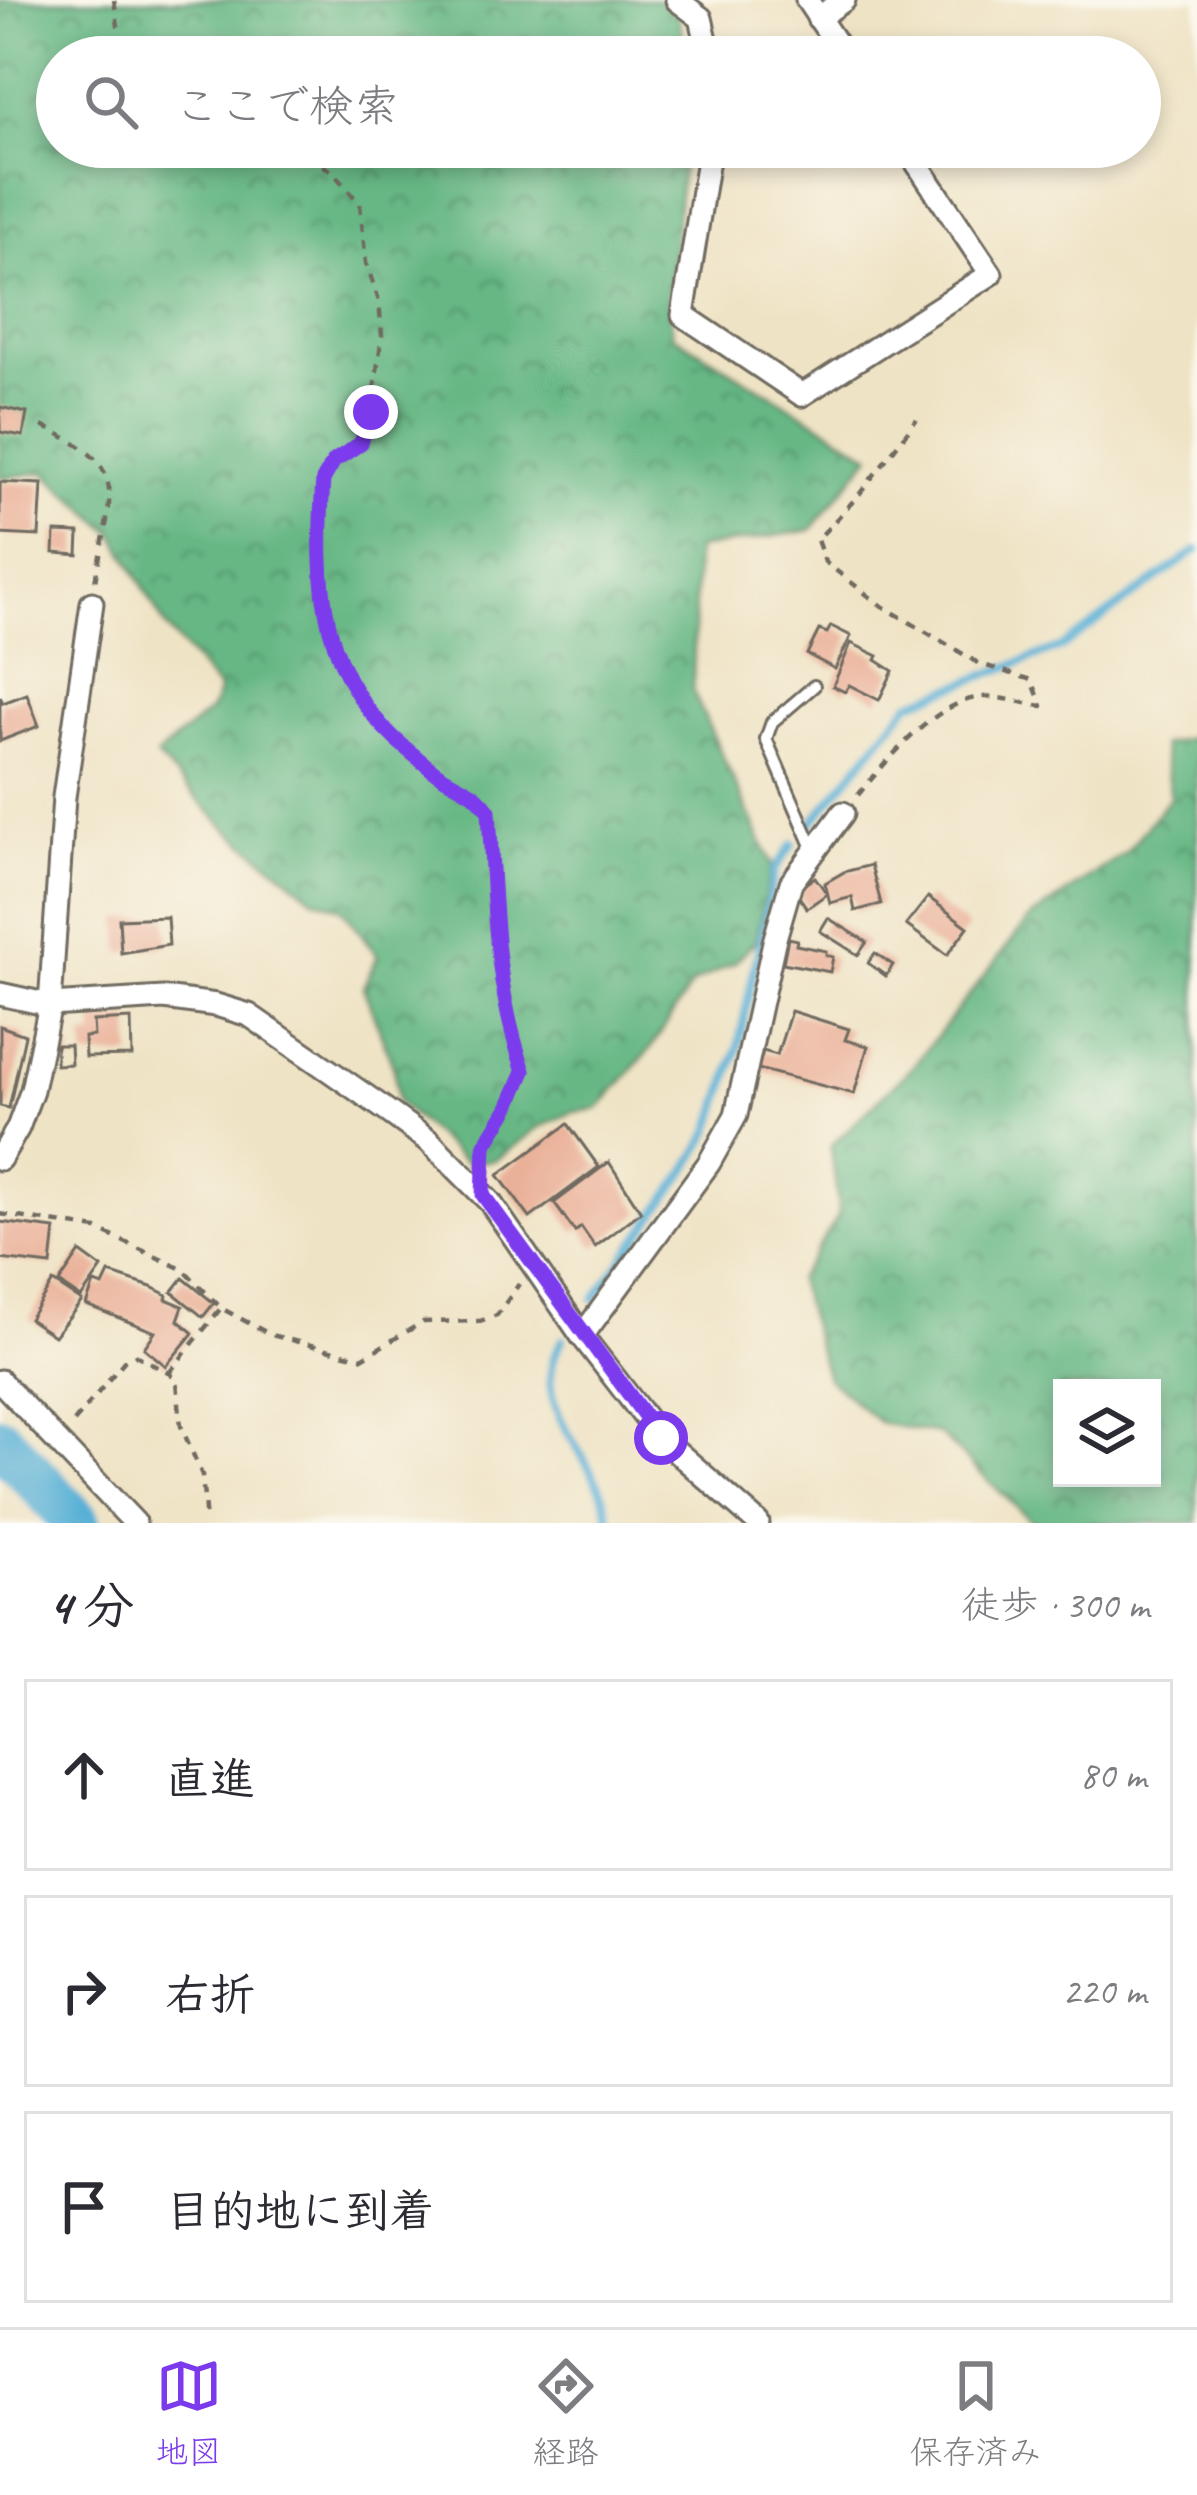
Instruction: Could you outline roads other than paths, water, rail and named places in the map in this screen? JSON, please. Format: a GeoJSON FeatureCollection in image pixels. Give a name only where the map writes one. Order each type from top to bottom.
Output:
{"type":"FeatureCollection","features":[{"type":"Feature","properties":{"kind":"street"},"geometry":{"type":"LineString","coordinates":[[677,0],[700,17],[705,36]]}},
{"type":"Feature","properties":{"kind":"street"},"geometry":{"type":"LineString","coordinates":[[831,36],[813,9],[844,0]]}},
{"type":"Feature","properties":{"kind":"street"},"geometry":{"type":"LineString","coordinates":[[707,168],[683,314],[802,395],[991,274],[919,168]]}},
{"type":"Feature","properties":{"kind":"street"},"geometry":{"type":"LineString","coordinates":[[0,1160],[32,1090],[50,1005],[64,797],[92,603]]}},
{"type":"Feature","properties":{"kind":"street"},"geometry":{"type":"LineString","coordinates":[[582,1336],[697,1180],[736,1114],[791,883],[843,813]]}},
{"type":"Feature","properties":{"kind":"street"},"geometry":{"type":"LineString","coordinates":[[0,994],[50,1005],[164,998],[249,1015],[429,1142],[483,1195],[661,1438],[758,1523]]}},
{"type":"Feature","properties":{"kind":"street"},"geometry":{"type":"LineString","coordinates":[[0,1381],[135,1523]]}},
{"type":"Feature","properties":{"kind":"lane"},"geometry":{"type":"LineString","coordinates":[[813,848],[766,739],[772,722],[814,686]]}},
{"type":"Feature","properties":{"kind":"waterway"},"geometry":{"type":"LineString","coordinates":[[811,824],[910,703],[1062,647],[1197,550]]}},
{"type":"Feature","properties":{"kind":"waterway"},"geometry":{"type":"LineString","coordinates":[[594,1299],[711,1131],[738,1047],[775,869],[793,844]]}},
{"type":"Feature","properties":{"kind":"waterway"},"geometry":{"type":"LineString","coordinates":[[563,1339],[552,1364],[551,1388],[567,1432],[594,1475],[610,1523]]}},
{"type":"Feature","properties":{"kind":"waterway"},"geometry":{"type":"LineString","coordinates":[[0,1440],[77,1523]]}}]}
